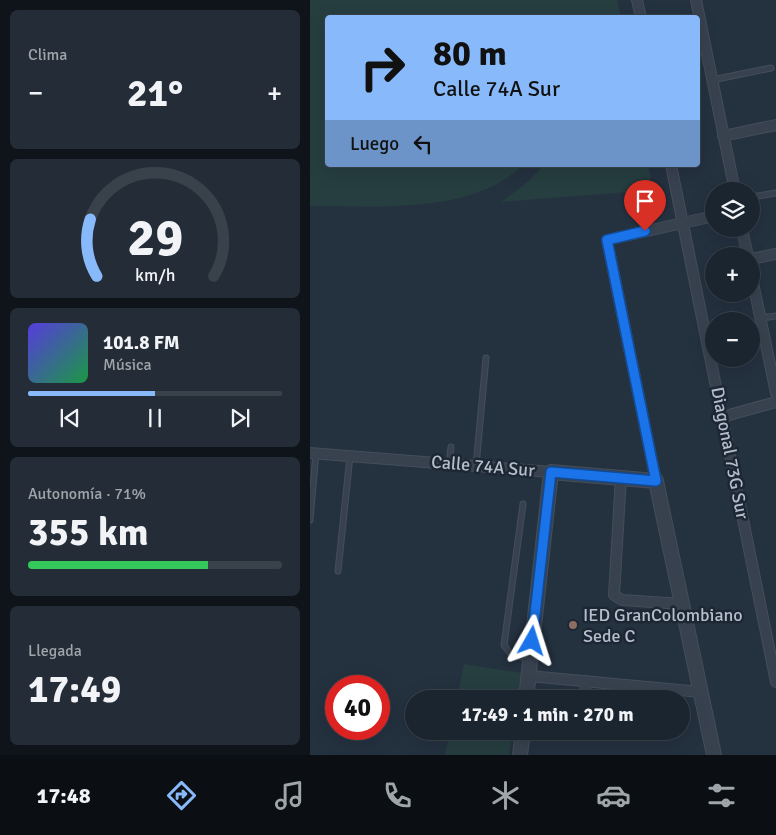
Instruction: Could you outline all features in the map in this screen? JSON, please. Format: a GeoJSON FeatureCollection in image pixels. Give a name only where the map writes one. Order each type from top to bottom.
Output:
{"type":"FeatureCollection","features":[{"type":"Feature","properties":{"kind":"street"},"geometry":{"type":"LineString","coordinates":[[637,0],[640,15]]}},
{"type":"Feature","properties":{"kind":"street"},"geometry":{"type":"LineString","coordinates":[[696,0],[699,15]]}},
{"type":"Feature","properties":{"kind":"street"},"geometry":{"type":"LineString","coordinates":[[700,20],[733,182]]}},
{"type":"Feature","properties":{"kind":"street"},"geometry":{"type":"LineString","coordinates":[[723,136],[776,125]]}},
{"type":"Feature","properties":{"kind":"street","name":"Diagonal 73G Sur"},"geometry":{"type":"LineString","coordinates":[[671,167],[776,682]]}},
{"type":"Feature","properties":{"kind":"street"},"geometry":{"type":"LineString","coordinates":[[705,218],[607,240],[714,755]]}},
{"type":"Feature","properties":{"kind":"street"},"geometry":{"type":"LineString","coordinates":[[760,257],[776,254]]}},
{"type":"Feature","properties":{"kind":"street"},"geometry":{"type":"LineString","coordinates":[[757,302],[776,393]]}},
{"type":"Feature","properties":{"kind":"street"},"geometry":{"type":"LineString","coordinates":[[722,417],[776,402]]}},
{"type":"Feature","properties":{"kind":"street","name":"Calle 74A Sur"},"geometry":{"type":"LineString","coordinates":[[313,453],[656,481]]}},
{"type":"Feature","properties":{"kind":"street"},"geometry":{"type":"LineString","coordinates":[[527,690],[551,472]]}},
{"type":"Feature","properties":{"kind":"street"},"geometry":{"type":"LineString","coordinates":[[621,478],[614,595],[622,600],[682,604]]}},
{"type":"Feature","properties":{"kind":"street"},"geometry":{"type":"LineString","coordinates":[[529,676],[671,690]]}},
{"type":"Feature","properties":{"kind":"street"},"geometry":{"type":"LineString","coordinates":[[586,682],[586,690]]}},
{"type":"Feature","properties":{"kind":"street"},"geometry":{"type":"LineString","coordinates":[[690,691],[701,692]]}},
{"type":"Feature","properties":{"kind":"street"},"geometry":{"type":"LineString","coordinates":[[520,755],[522,740]]}},
{"type":"Feature","properties":{"kind":"lane"},"geometry":{"type":"LineString","coordinates":[[712,80],[771,68]]}},
{"type":"Feature","properties":{"kind":"lane"},"geometry":{"type":"LineString","coordinates":[[760,196],[776,193]]}},
{"type":"Feature","properties":{"kind":"lane"},"geometry":{"type":"LineString","coordinates":[[761,318],[776,316]]}},
{"type":"Feature","properties":{"kind":"lane"},"geometry":{"type":"LineString","coordinates":[[476,466],[486,358]]}},
{"type":"Feature","properties":{"kind":"lane"},"geometry":{"type":"LineString","coordinates":[[449,464],[451,447]]}},
{"type":"Feature","properties":{"kind":"lane"},"geometry":{"type":"LineString","coordinates":[[310,520],[313,453]]}},
{"type":"Feature","properties":{"kind":"lane"},"geometry":{"type":"LineString","coordinates":[[338,571],[350,456]]}},
{"type":"Feature","properties":{"kind":"lane"},"geometry":{"type":"LineString","coordinates":[[523,504],[504,646],[510,652],[530,660]]}},
{"type":"Feature","properties":{"kind":"green space"},"geometry":{"type":"Polygon","coordinates":[[[310,0],[617,0],[621,15],[325,15],[325,167],[520,167],[502,181],[478,192],[451,200],[393,206],[310,206],[310,0]]]}},
{"type":"Feature","properties":{"kind":"green space"},"geometry":{"type":"Polygon","coordinates":[[[541,167],[648,167],[653,190],[501,202],[530,180],[541,167]]]}},
{"type":"Feature","properties":{"kind":"green space"},"geometry":{"type":"Polygon","coordinates":[[[464,664],[522,673],[519,690],[459,690],[464,664]]]}},
{"type":"Feature","properties":{"kind":"green space"},"geometry":{"type":"Polygon","coordinates":[[[448,740],[512,740],[509,755],[445,755],[448,740]]]}},
{"type":"Feature","properties":{"kind":"place","name":"IED GranColombiano Sede C"},"geometry":{"type":"Point","coordinates":[573,625]}},
{"type":"Feature","properties":{"kind":"route"},"geometry":{"type":"LineString","coordinates":[[532,641],[551,472],[656,481],[607,240],[645,231]]}}]}
